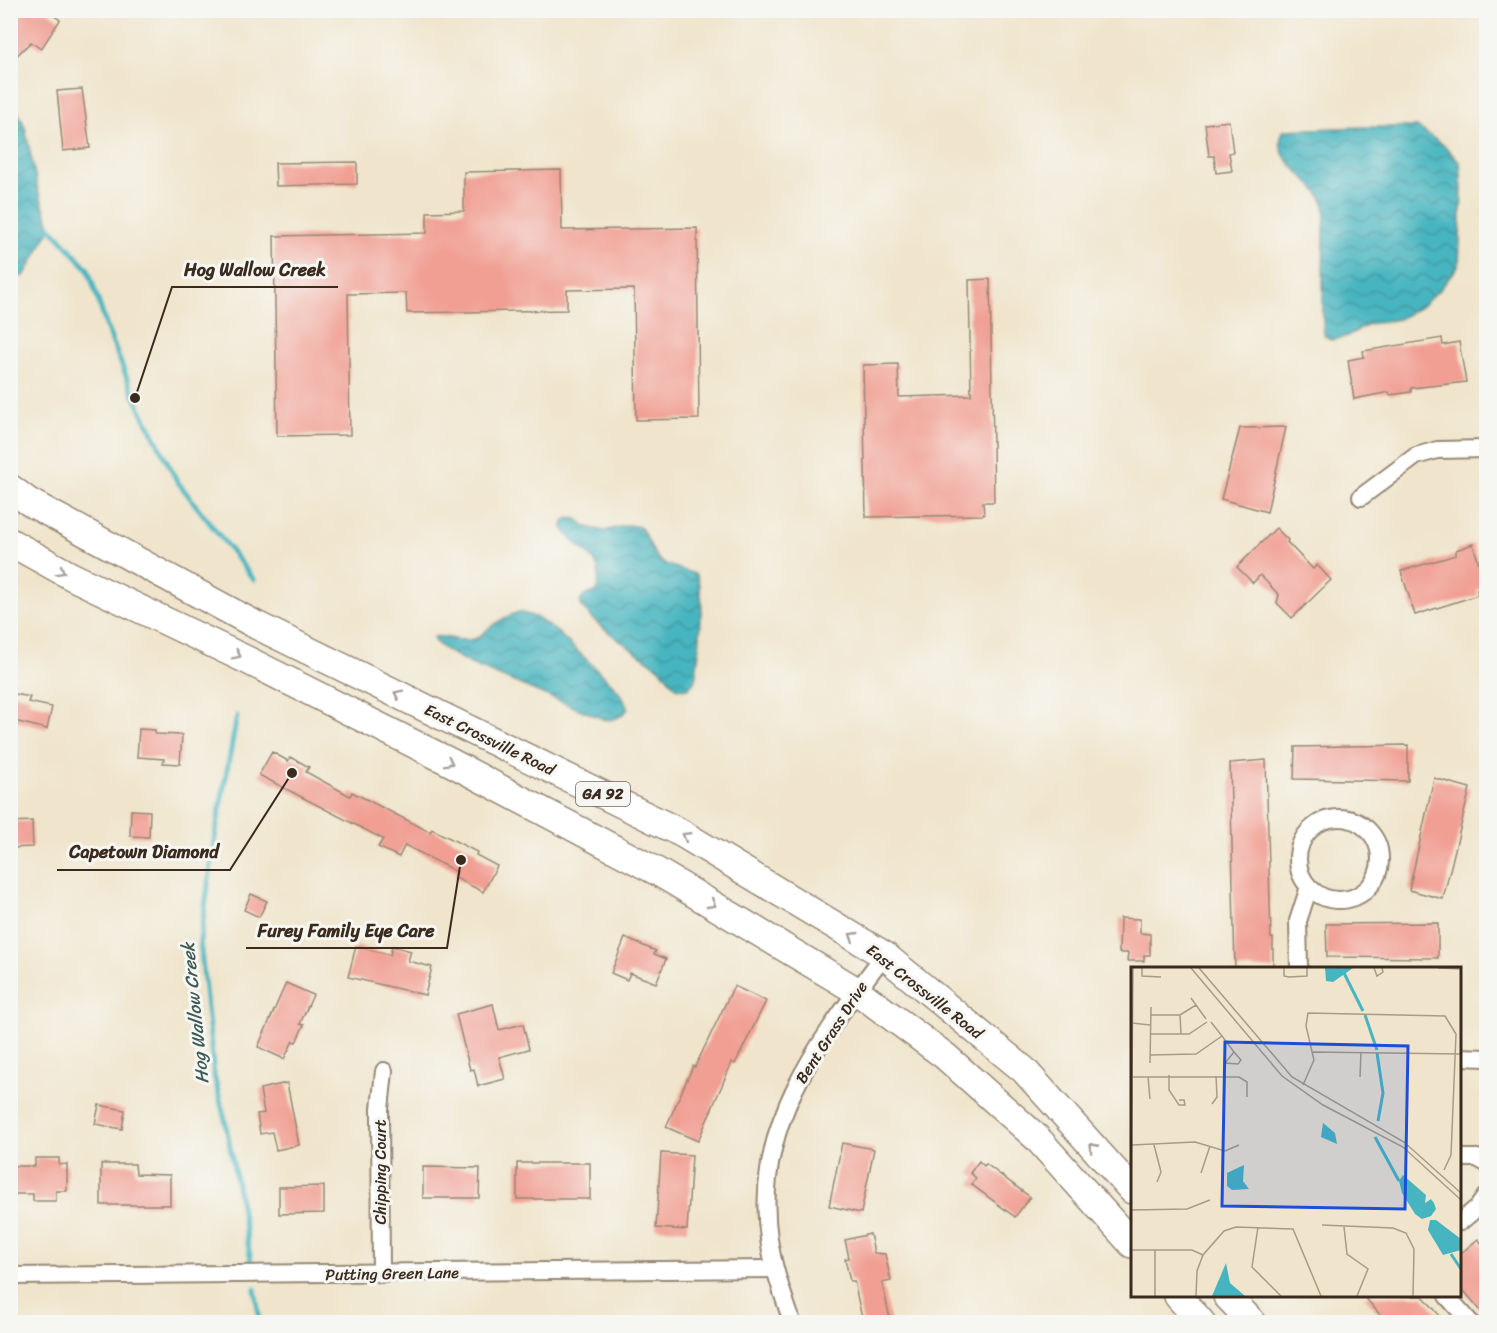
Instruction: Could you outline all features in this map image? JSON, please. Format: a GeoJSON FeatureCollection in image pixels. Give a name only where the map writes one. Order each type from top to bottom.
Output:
{"type":"FeatureCollection","features":[{"type":"Feature","properties":{"kind":"main road","name":"East Crossville Road"},"geometry":{"type":"LineString","coordinates":[[10,488],[29,502],[256,625],[681,833],[884,955],[1024,1070],[1131,1189]]}},
{"type":"Feature","properties":{"kind":"main road","name":"GA 92"},"geometry":{"type":"LineString","coordinates":[[10,542],[71,576],[249,661],[450,762],[658,872],[857,991],[945,1056],[1037,1138],[1131,1243]]}},
{"type":"Feature","properties":{"kind":"main road"},"geometry":{"type":"LineString","coordinates":[[1179,1297],[1201,1323]]}},
{"type":"Feature","properties":{"kind":"main road"},"geometry":{"type":"LineString","coordinates":[[1228,1297],[1252,1323]]}},
{"type":"Feature","properties":{"kind":"street"},"geometry":{"type":"LineString","coordinates":[[1361,497],[1416,456],[1437,450],[1486,449]]}},
{"type":"Feature","properties":{"kind":"street"},"geometry":{"type":"LineString","coordinates":[[1342,818],[1362,824],[1376,841],[1380,861],[1378,872],[1366,890],[1348,899],[1337,900],[1317,893],[1309,887],[1302,878],[1298,857],[1304,836],[1321,822],[1342,818]]}},
{"type":"Feature","properties":{"kind":"street"},"geometry":{"type":"LineString","coordinates":[[1299,967],[1298,921],[1309,887]]}},
{"type":"Feature","properties":{"kind":"street","name":"Bent Grass Drive"},"geometry":{"type":"LineString","coordinates":[[792,1323],[774,1269],[768,1237],[766,1200],[770,1164],[778,1128],[800,1076],[835,1020],[884,955]]}},
{"type":"Feature","properties":{"kind":"street"},"geometry":{"type":"LineString","coordinates":[[1461,1057],[1486,1058]]}},
{"type":"Feature","properties":{"kind":"street","name":"Chipping Court"},"geometry":{"type":"LineString","coordinates":[[381,1274],[380,1109],[384,1071]]}},
{"type":"Feature","properties":{"kind":"street"},"geometry":{"type":"LineString","coordinates":[[1461,1158],[1477,1158],[1486,1163]]}},
{"type":"Feature","properties":{"kind":"street"},"geometry":{"type":"LineString","coordinates":[[1461,1221],[1478,1207],[1486,1196]]}},
{"type":"Feature","properties":{"kind":"street","name":"Putting Green Lane"},"geometry":{"type":"LineString","coordinates":[[10,1276],[774,1269]]}},
{"type":"Feature","properties":{"kind":"street"},"geometry":{"type":"LineString","coordinates":[[1448,1297],[1470,1323]]}},
{"type":"Feature","properties":{"kind":"water"},"geometry":{"type":"Polygon","coordinates":[[[10,94],[25,127],[38,190],[51,228],[24,276],[11,276],[10,94]]]}},
{"type":"Feature","properties":{"kind":"water"},"geometry":{"type":"Polygon","coordinates":[[[1417,127],[1445,146],[1460,163],[1462,189],[1459,265],[1441,288],[1422,306],[1399,319],[1369,324],[1345,337],[1331,340],[1324,335],[1323,321],[1324,204],[1318,192],[1286,159],[1280,140],[1284,130],[1417,127]]]}},
{"type":"Feature","properties":{"kind":"water"},"geometry":{"type":"Polygon","coordinates":[[[569,518],[577,519],[587,527],[604,531],[628,525],[640,527],[654,553],[662,562],[697,575],[702,602],[699,651],[695,681],[689,688],[676,687],[659,668],[615,637],[584,609],[580,602],[584,596],[597,591],[598,568],[594,560],[569,537],[563,528],[564,521],[569,518]]]}},
{"type":"Feature","properties":{"kind":"water"},"geometry":{"type":"Polygon","coordinates":[[[519,612],[536,617],[556,631],[622,695],[628,709],[617,718],[603,719],[471,664],[434,641],[434,637],[439,636],[465,640],[477,638],[499,621],[519,612]]]}},
{"type":"Feature","properties":{"kind":"building"},"geometry":{"type":"Polygon","coordinates":[[[10,10],[46,10],[60,20],[41,49],[31,42],[10,62],[10,10]]]}},
{"type":"Feature","properties":{"kind":"building"},"geometry":{"type":"Polygon","coordinates":[[[82,89],[90,148],[63,151],[57,91],[82,89]]]}},
{"type":"Feature","properties":{"kind":"building"},"geometry":{"type":"Polygon","coordinates":[[[1229,121],[1233,152],[1229,153],[1232,171],[1216,173],[1214,156],[1209,156],[1205,124],[1229,121]]]}},
{"type":"Feature","properties":{"kind":"building"},"geometry":{"type":"Polygon","coordinates":[[[357,162],[357,184],[276,186],[275,163],[357,162]]]}},
{"type":"Feature","properties":{"kind":"building"},"geometry":{"type":"Polygon","coordinates":[[[561,170],[562,230],[697,228],[699,419],[636,420],[634,289],[567,290],[567,310],[407,313],[406,293],[348,294],[350,435],[277,436],[274,236],[427,233],[427,212],[464,211],[464,172],[561,170]]]}},
{"type":"Feature","properties":{"kind":"building"},"geometry":{"type":"Polygon","coordinates":[[[990,279],[994,502],[983,502],[984,515],[866,517],[863,365],[898,364],[899,397],[971,395],[969,280],[990,279]]]}},
{"type":"Feature","properties":{"kind":"building"},"geometry":{"type":"Polygon","coordinates":[[[1442,338],[1443,345],[1459,342],[1466,382],[1411,388],[1411,392],[1390,395],[1389,392],[1354,399],[1348,360],[1364,357],[1363,351],[1442,338]]]}},
{"type":"Feature","properties":{"kind":"building"},"geometry":{"type":"Polygon","coordinates":[[[1286,427],[1267,512],[1221,499],[1240,428],[1286,427]]]}},
{"type":"Feature","properties":{"kind":"building"},"geometry":{"type":"Polygon","coordinates":[[[1276,528],[1313,569],[1317,565],[1331,580],[1292,618],[1277,603],[1279,595],[1260,575],[1253,583],[1237,567],[1276,528]]]}},
{"type":"Feature","properties":{"kind":"building"},"geometry":{"type":"Polygon","coordinates":[[[1473,544],[1486,587],[1477,590],[1478,595],[1415,615],[1401,571],[1456,555],[1456,550],[1473,544]]]}},
{"type":"Feature","properties":{"kind":"building"},"geometry":{"type":"Polygon","coordinates":[[[10,693],[30,697],[28,702],[52,707],[47,729],[10,720],[10,693]]]}},
{"type":"Feature","properties":{"kind":"building"},"geometry":{"type":"Polygon","coordinates":[[[139,729],[155,730],[155,734],[182,735],[180,764],[163,763],[164,759],[137,757],[139,729]]]}},
{"type":"Feature","properties":{"kind":"building"},"geometry":{"type":"Polygon","coordinates":[[[1408,745],[1408,781],[1294,779],[1295,747],[1408,745]]]}},
{"type":"Feature","properties":{"kind":"building"},"geometry":{"type":"Polygon","coordinates":[[[272,752],[288,761],[291,757],[309,767],[306,772],[350,796],[352,792],[430,832],[432,829],[477,852],[476,855],[497,866],[483,892],[454,877],[457,872],[405,845],[399,857],[378,847],[383,839],[259,775],[272,752]]]}},
{"type":"Feature","properties":{"kind":"building"},"geometry":{"type":"Polygon","coordinates":[[[1266,760],[1273,967],[1235,967],[1230,763],[1266,760]]]}},
{"type":"Feature","properties":{"kind":"building"},"geometry":{"type":"Polygon","coordinates":[[[1434,778],[1470,788],[1443,899],[1409,890],[1434,778]]]}},
{"type":"Feature","properties":{"kind":"building"},"geometry":{"type":"Polygon","coordinates":[[[131,810],[150,811],[149,837],[130,836],[131,810]]]}},
{"type":"Feature","properties":{"kind":"building"},"geometry":{"type":"Polygon","coordinates":[[[32,821],[33,847],[10,848],[10,822],[32,821]]]}},
{"type":"Feature","properties":{"kind":"building"},"geometry":{"type":"Polygon","coordinates":[[[251,894],[267,901],[259,917],[244,910],[251,894]]]}},
{"type":"Feature","properties":{"kind":"building"},"geometry":{"type":"Polygon","coordinates":[[[1120,918],[1140,919],[1140,933],[1150,934],[1150,955],[1144,955],[1144,961],[1127,961],[1128,953],[1119,953],[1120,918]]]}},
{"type":"Feature","properties":{"kind":"building"},"geometry":{"type":"Polygon","coordinates":[[[1438,923],[1438,958],[1327,957],[1326,924],[1438,923]]]}},
{"type":"Feature","properties":{"kind":"building"},"geometry":{"type":"Polygon","coordinates":[[[625,938],[656,951],[654,954],[666,959],[656,983],[630,973],[627,980],[611,973],[625,938]]]}},
{"type":"Feature","properties":{"kind":"building"},"geometry":{"type":"Polygon","coordinates":[[[356,946],[390,955],[392,946],[411,951],[408,961],[432,967],[425,995],[348,977],[356,946]]]}},
{"type":"Feature","properties":{"kind":"building"},"geometry":{"type":"Polygon","coordinates":[[[286,983],[313,995],[300,1024],[304,1025],[284,1059],[258,1047],[286,983]]]}},
{"type":"Feature","properties":{"kind":"building"},"geometry":{"type":"Polygon","coordinates":[[[734,986],[766,1001],[735,1064],[732,1062],[698,1141],[666,1127],[693,1066],[695,1067],[734,986]]]}},
{"type":"Feature","properties":{"kind":"building"},"geometry":{"type":"Polygon","coordinates":[[[493,1004],[499,1030],[523,1024],[529,1049],[499,1057],[505,1079],[478,1086],[474,1069],[470,1070],[456,1014],[493,1004]]]}},
{"type":"Feature","properties":{"kind":"building"},"geometry":{"type":"Polygon","coordinates":[[[287,1083],[299,1145],[276,1150],[272,1132],[260,1134],[257,1114],[264,1113],[260,1089],[287,1083]]]}},
{"type":"Feature","properties":{"kind":"building"},"geometry":{"type":"Polygon","coordinates":[[[99,1105],[125,1110],[122,1129],[95,1124],[99,1105]]]}},
{"type":"Feature","properties":{"kind":"building"},"geometry":{"type":"Polygon","coordinates":[[[842,1143],[874,1149],[861,1213],[829,1206],[842,1143]]]}},
{"type":"Feature","properties":{"kind":"building"},"geometry":{"type":"Polygon","coordinates":[[[661,1153],[692,1155],[687,1230],[656,1228],[661,1153]]]}},
{"type":"Feature","properties":{"kind":"building"},"geometry":{"type":"Polygon","coordinates":[[[35,1158],[59,1158],[59,1165],[67,1164],[67,1191],[56,1191],[56,1201],[33,1201],[33,1194],[10,1194],[10,1166],[35,1166],[35,1158]]]}},
{"type":"Feature","properties":{"kind":"building"},"geometry":{"type":"Polygon","coordinates":[[[979,1161],[1030,1197],[1015,1217],[971,1184],[976,1178],[970,1173],[979,1161]]]}},
{"type":"Feature","properties":{"kind":"building"},"geometry":{"type":"Polygon","coordinates":[[[517,1163],[590,1163],[590,1199],[517,1199],[517,1163]]]}},
{"type":"Feature","properties":{"kind":"building"},"geometry":{"type":"Polygon","coordinates":[[[101,1164],[135,1164],[136,1174],[170,1175],[170,1205],[101,1205],[101,1164]]]}},
{"type":"Feature","properties":{"kind":"building"},"geometry":{"type":"Polygon","coordinates":[[[423,1167],[480,1168],[479,1198],[423,1198],[423,1167]]]}},
{"type":"Feature","properties":{"kind":"building"},"geometry":{"type":"Polygon","coordinates":[[[324,1186],[324,1213],[279,1214],[279,1187],[324,1186]]]}},
{"type":"Feature","properties":{"kind":"building"},"geometry":{"type":"Polygon","coordinates":[[[870,1234],[874,1253],[885,1254],[891,1281],[882,1283],[891,1323],[863,1323],[854,1281],[850,1281],[845,1259],[849,1258],[845,1240],[870,1234]]]}},
{"type":"Feature","properties":{"kind":"building"},"geometry":{"type":"Polygon","coordinates":[[[1478,1239],[1486,1249],[1486,1317],[1461,1287],[1461,1253],[1478,1239]]]}},
{"type":"Feature","properties":{"kind":"building"},"geometry":{"type":"Polygon","coordinates":[[[1365,1297],[1424,1297],[1446,1323],[1387,1323],[1365,1297]]]}},
{"type":"Feature","properties":{"kind":"waterway","name":"Hog Wallow Creek"},"geometry":{"type":"LineString","coordinates":[[51,228],[88,269],[108,331],[135,398],[177,481],[254,580]]}},
{"type":"Feature","properties":{"kind":"waterway","name":"Hog Wallow Creek"},"geometry":{"type":"LineString","coordinates":[[237,716],[216,830],[200,941],[214,1075],[225,1120],[253,1271]]}},
{"type":"Feature","properties":{"kind":"waterway","name":"Hog Wallow Creek"},"geometry":{"type":"LineString","coordinates":[[255,1289],[260,1322]]}},
{"type":"Feature","properties":{"kind":"place","name":"Hog Wallow Creek"},"geometry":{"type":"Point","coordinates":[135,398]}},
{"type":"Feature","properties":{"kind":"place","name":"Capetown Diamond"},"geometry":{"type":"Point","coordinates":[292,773]}},
{"type":"Feature","properties":{"kind":"place","name":"Furey Family Eye Care"},"geometry":{"type":"Point","coordinates":[461,860]}}]}
